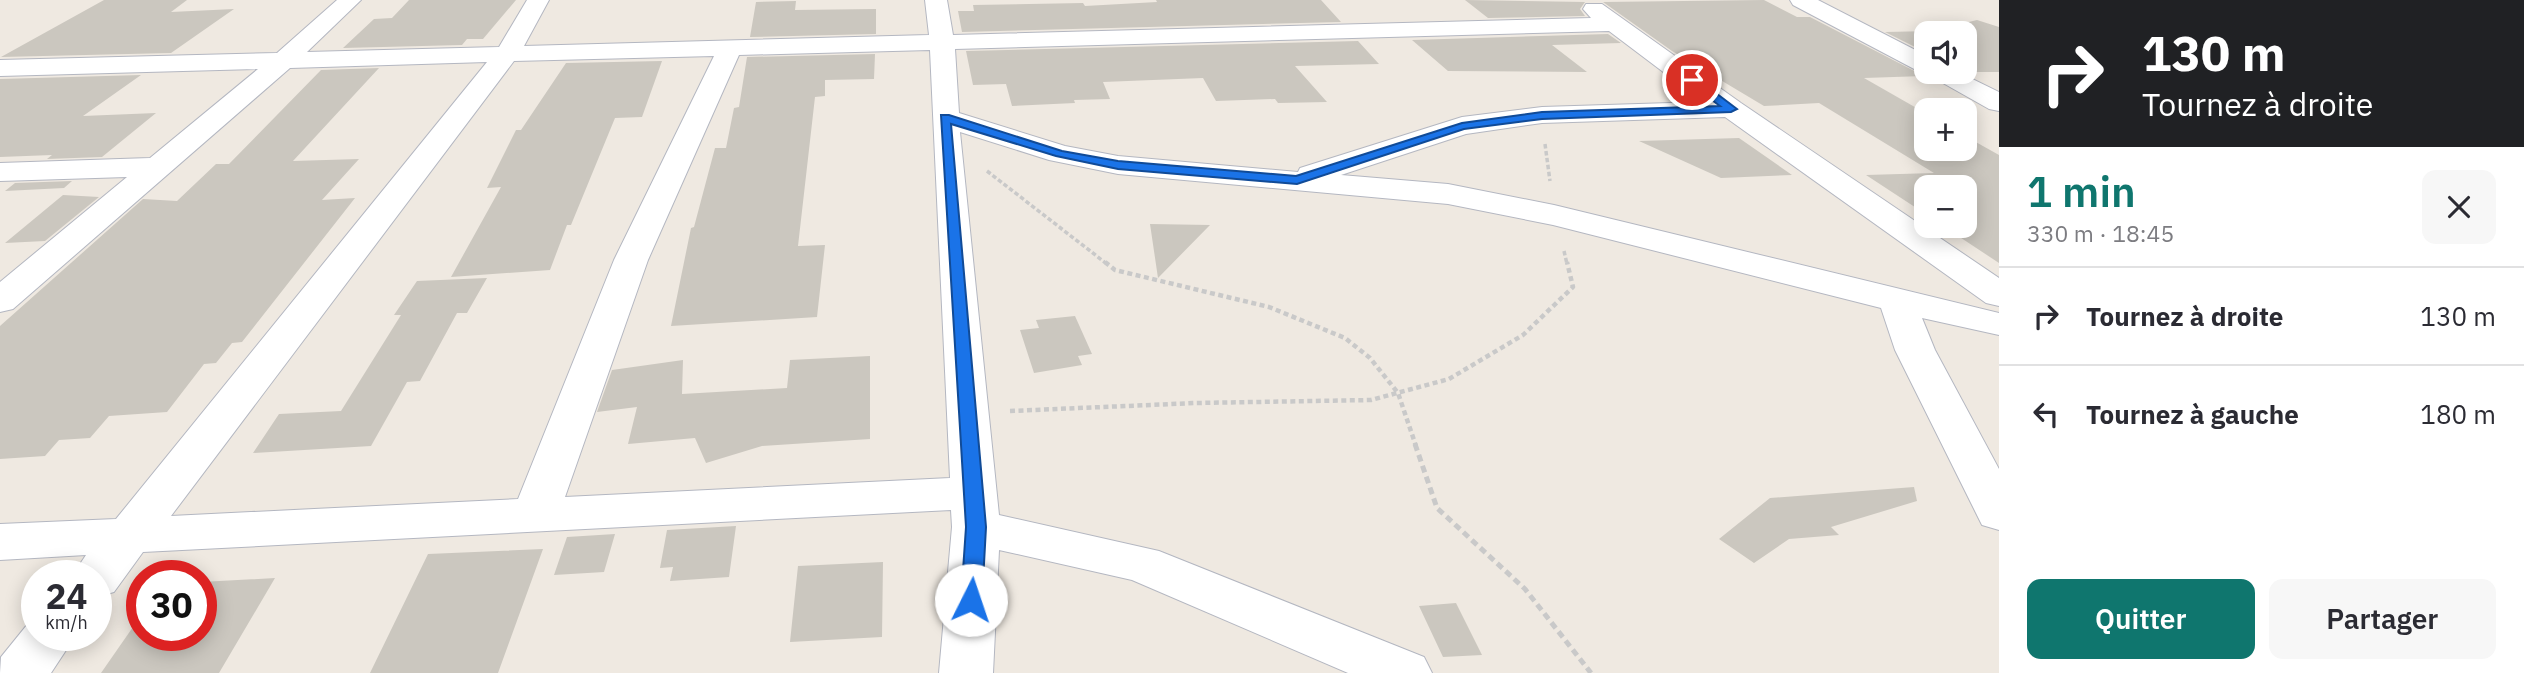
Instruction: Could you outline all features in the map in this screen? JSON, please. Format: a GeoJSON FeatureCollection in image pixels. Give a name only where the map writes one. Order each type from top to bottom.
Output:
{"type":"FeatureCollection","features":[{"type":"Feature","properties":{"kind":"street"},"geometry":{"type":"LineString","coordinates":[[0,301],[285,60],[350,0]]}},
{"type":"Feature","properties":{"kind":"street"},"geometry":{"type":"LineString","coordinates":[[111,560],[507,54],[538,0]]}},
{"type":"Feature","properties":{"kind":"street"},"geometry":{"type":"LineString","coordinates":[[936,0],[942,42],[946,130],[975,510],[966,673]]}},
{"type":"Feature","properties":{"kind":"street"},"geometry":{"type":"LineString","coordinates":[[1581,0],[1731,109],[1999,295]]}},
{"type":"Feature","properties":{"kind":"street"},"geometry":{"type":"LineString","coordinates":[[1801,0],[1914,59]]}},
{"type":"Feature","properties":{"kind":"street"},"geometry":{"type":"LineString","coordinates":[[0,68],[1615,24]]}},
{"type":"Feature","properties":{"kind":"street"},"geometry":{"type":"LineString","coordinates":[[535,516],[631,260],[730,48]]}},
{"type":"Feature","properties":{"kind":"street"},"geometry":{"type":"LineString","coordinates":[[1962,84],[1999,103]]}},
{"type":"Feature","properties":{"kind":"street"},"geometry":{"type":"LineString","coordinates":[[1297,180],[1462,126],[1542,115],[1731,109]]}},
{"type":"Feature","properties":{"kind":"street"},"geometry":{"type":"LineString","coordinates":[[946,130],[1118,165],[1448,194],[1554,215],[1897,302],[1999,324]]}},
{"type":"Feature","properties":{"kind":"street"},"geometry":{"type":"LineString","coordinates":[[0,172],[156,167]]}},
{"type":"Feature","properties":{"kind":"street"},"geometry":{"type":"LineString","coordinates":[[1897,302],[1915,350],[1999,513]]}},
{"type":"Feature","properties":{"kind":"street"},"geometry":{"type":"LineString","coordinates":[[0,542],[535,516],[975,510],[1142,564],[1405,673]]}},
{"type":"Feature","properties":{"kind":"street"},"geometry":{"type":"LineString","coordinates":[[20,673],[37,651]]}},
{"type":"Feature","properties":{"kind":"path"},"geometry":{"type":"LineString","coordinates":[[967,413],[1196,403],[1371,400],[1449,379],[1523,335],[1573,287],[1554,215],[1542,115]]}},
{"type":"Feature","properties":{"kind":"path"},"geometry":{"type":"LineString","coordinates":[[946,130],[1115,270],[1269,307],[1345,338],[1370,358],[1398,393],[1437,508],[1525,589],[1591,673]]}},
{"type":"Feature","properties":{"kind":"building"},"geometry":{"type":"Polygon","coordinates":[[[104,0],[187,0],[171,12],[234,9],[171,53],[1,57],[104,0]]]}},
{"type":"Feature","properties":{"kind":"building"},"geometry":{"type":"Polygon","coordinates":[[[409,0],[516,0],[483,39],[467,39],[462,45],[343,48],[374,19],[392,18],[409,0]]]}},
{"type":"Feature","properties":{"kind":"building"},"geometry":{"type":"Polygon","coordinates":[[[1156,0],[1321,0],[1341,22],[962,32],[958,11],[974,11],[973,5],[1083,3],[1085,6],[1157,2],[1156,0]]]}},
{"type":"Feature","properties":{"kind":"building"},"geometry":{"type":"Polygon","coordinates":[[[1465,0],[1585,2],[1580,9],[1585,16],[1488,18],[1465,0]]]}},
{"type":"Feature","properties":{"kind":"building"},"geometry":{"type":"Polygon","coordinates":[[[1764,0],[1797,17],[1810,17],[1914,71],[1914,76],[1864,78],[1914,107],[1914,161],[1819,103],[1764,106],[1672,51],[1603,2],[1764,0]]]}},
{"type":"Feature","properties":{"kind":"building"},"geometry":{"type":"Polygon","coordinates":[[[796,1],[795,10],[876,9],[876,34],[750,37],[756,2],[796,1]]]}},
{"type":"Feature","properties":{"kind":"building"},"geometry":{"type":"Polygon","coordinates":[[[1977,20],[1999,27],[1999,72],[1977,72],[1977,21],[1973,21],[1977,20]]]}},
{"type":"Feature","properties":{"kind":"building"},"geometry":{"type":"Polygon","coordinates":[[[1914,31],[1914,46],[1885,32],[1914,31]]]}},
{"type":"Feature","properties":{"kind":"building"},"geometry":{"type":"Polygon","coordinates":[[[1608,34],[1621,43],[1552,45],[1587,72],[1448,71],[1412,40],[1608,34]]]}},
{"type":"Feature","properties":{"kind":"building"},"geometry":{"type":"Polygon","coordinates":[[[1358,41],[1379,64],[1295,66],[1327,102],[1278,103],[1275,99],[1216,101],[1203,78],[1103,82],[1110,99],[1012,106],[1006,84],[973,85],[966,51],[1358,41]]]}},
{"type":"Feature","properties":{"kind":"building"},"geometry":{"type":"Polygon","coordinates":[[[875,54],[874,79],[825,80],[825,96],[815,97],[798,246],[825,245],[817,317],[671,326],[691,228],[694,227],[715,148],[726,148],[734,108],[739,107],[747,57],[875,54]]]}},
{"type":"Feature","properties":{"kind":"building"},"geometry":{"type":"Polygon","coordinates":[[[662,61],[642,117],[615,118],[550,270],[451,277],[501,187],[487,188],[516,130],[521,130],[566,63],[662,61]]]}},
{"type":"Feature","properties":{"kind":"building"},"geometry":{"type":"Polygon","coordinates":[[[379,68],[293,161],[359,159],[322,200],[355,198],[242,342],[232,343],[216,363],[204,364],[167,412],[109,416],[90,438],[59,440],[45,456],[0,459],[0,326],[143,199],[177,201],[216,164],[229,164],[321,70],[379,68]]]}},
{"type":"Feature","properties":{"kind":"building"},"geometry":{"type":"Polygon","coordinates":[[[141,75],[83,116],[156,113],[102,157],[0,157],[0,79],[141,75]]]}},
{"type":"Feature","properties":{"kind":"building"},"geometry":{"type":"Polygon","coordinates":[[[1739,138],[1792,175],[1721,178],[1639,141],[1739,138]]]}},
{"type":"Feature","properties":{"kind":"building"},"geometry":{"type":"Polygon","coordinates":[[[1977,143],[1999,155],[1999,263],[1961,238],[1977,238],[1977,175],[1914,175],[1914,206],[1866,175],[1934,173],[1914,161],[1977,161],[1977,143]]]}},
{"type":"Feature","properties":{"kind":"building"},"geometry":{"type":"Polygon","coordinates":[[[72,181],[64,188],[5,191],[15,183],[72,181]]]}},
{"type":"Feature","properties":{"kind":"building"},"geometry":{"type":"Polygon","coordinates":[[[63,195],[99,197],[45,241],[5,243],[63,195]]]}},
{"type":"Feature","properties":{"kind":"building"},"geometry":{"type":"Polygon","coordinates":[[[1150,224],[1210,225],[1158,278],[1150,224]]]}},
{"type":"Feature","properties":{"kind":"building"},"geometry":{"type":"Polygon","coordinates":[[[487,278],[467,313],[457,313],[420,381],[407,382],[371,446],[253,453],[279,414],[341,411],[401,315],[394,315],[417,281],[487,278]]]}},
{"type":"Feature","properties":{"kind":"building"},"geometry":{"type":"Polygon","coordinates":[[[1075,316],[1092,354],[1078,356],[1082,365],[1034,373],[1020,330],[1039,328],[1036,320],[1075,316]]]}},
{"type":"Feature","properties":{"kind":"building"},"geometry":{"type":"Polygon","coordinates":[[[870,356],[870,439],[762,446],[706,463],[695,438],[628,444],[637,407],[597,412],[612,370],[683,360],[682,394],[787,388],[790,360],[870,356]]]}},
{"type":"Feature","properties":{"kind":"building"},"geometry":{"type":"Polygon","coordinates":[[[1914,487],[1917,501],[1831,527],[1839,535],[1789,539],[1754,563],[1719,539],[1770,498],[1914,487]]]}},
{"type":"Feature","properties":{"kind":"building"},"geometry":{"type":"Polygon","coordinates":[[[736,526],[729,577],[670,581],[673,567],[660,568],[667,530],[736,526]]]}},
{"type":"Feature","properties":{"kind":"building"},"geometry":{"type":"Polygon","coordinates":[[[615,534],[604,572],[554,575],[567,537],[615,534]]]}},
{"type":"Feature","properties":{"kind":"building"},"geometry":{"type":"Polygon","coordinates":[[[543,549],[498,673],[370,673],[428,554],[543,549]]]}},
{"type":"Feature","properties":{"kind":"building"},"geometry":{"type":"Polygon","coordinates":[[[883,562],[882,637],[790,642],[798,566],[883,562]]]}},
{"type":"Feature","properties":{"kind":"building"},"geometry":{"type":"Polygon","coordinates":[[[275,578],[219,673],[101,673],[126,637],[126,651],[217,651],[217,581],[275,578]]]}},
{"type":"Feature","properties":{"kind":"building"},"geometry":{"type":"Polygon","coordinates":[[[1456,603],[1482,655],[1443,657],[1419,606],[1456,603]]]}},
{"type":"Feature","properties":{"kind":"route"},"geometry":{"type":"LineString","coordinates":[[971,600],[976,527],[945,118],[989,134],[1060,154],[1118,165],[1297,180],[1462,126],[1542,115],[1731,109],[1692,80]]}}]}
